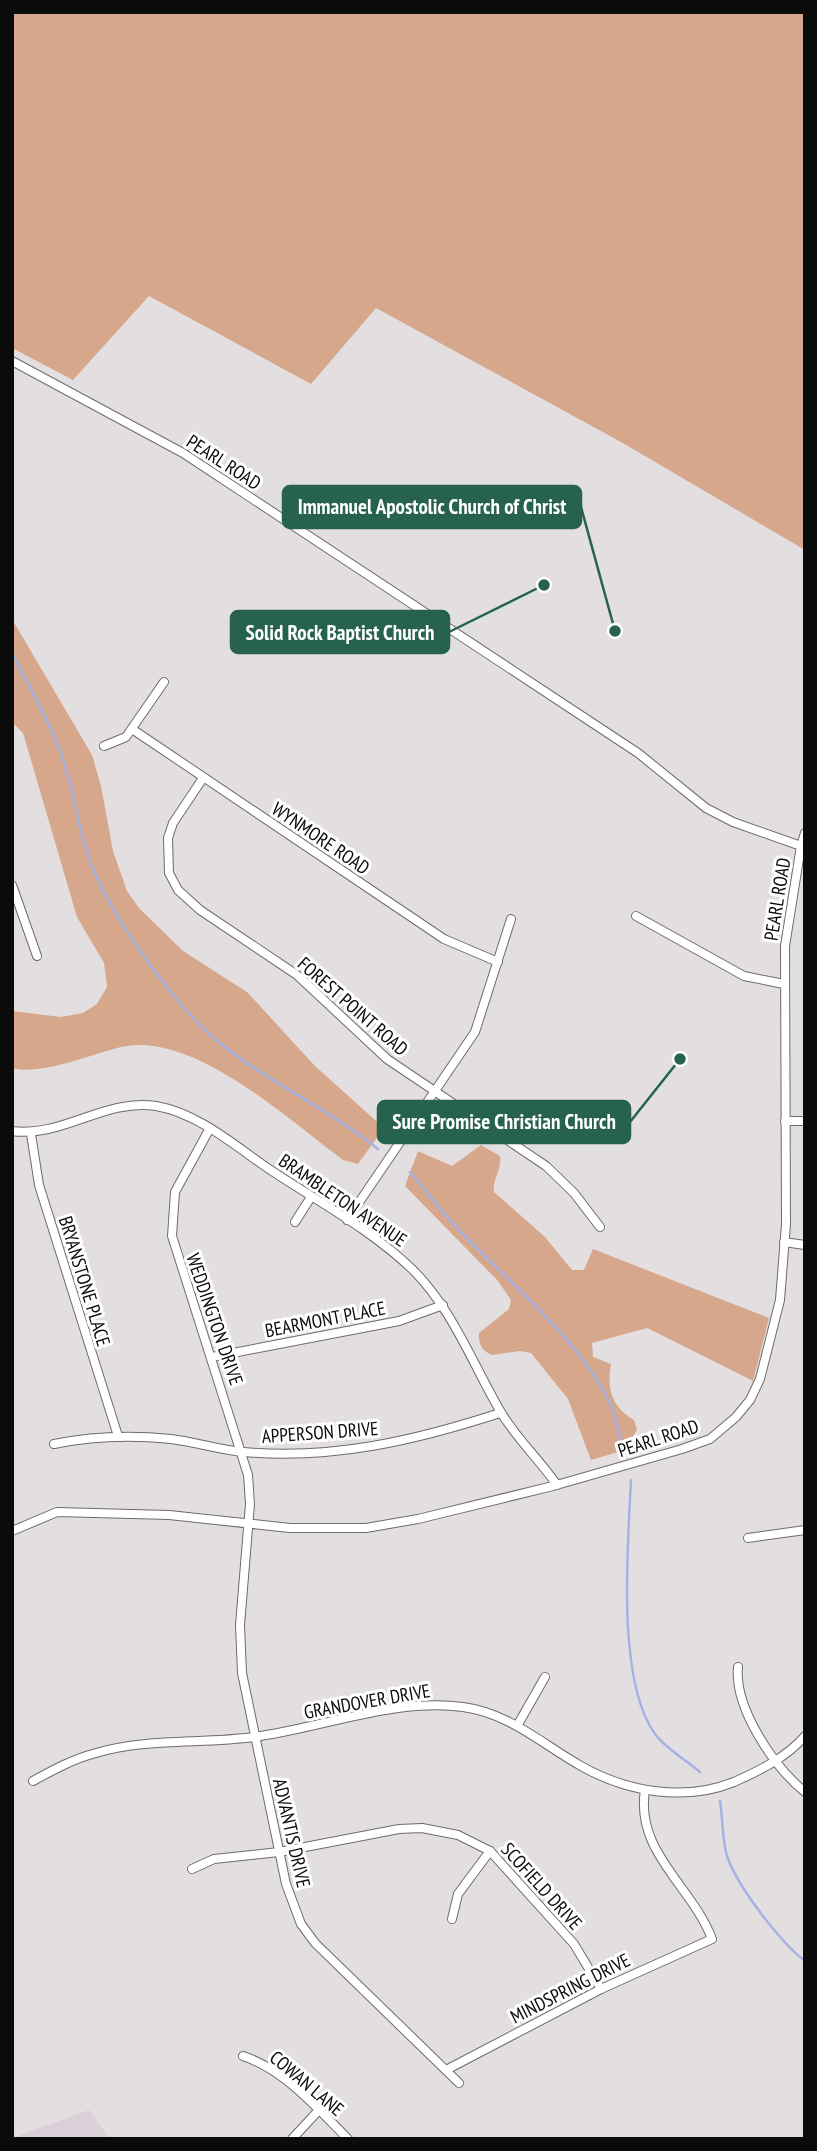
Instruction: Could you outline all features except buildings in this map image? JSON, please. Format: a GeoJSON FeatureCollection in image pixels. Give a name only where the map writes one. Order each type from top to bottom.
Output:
{"type":"FeatureCollection","features":[{"type":"Feature","properties":{"kind":"street","name":"PEARL ROAD"},"geometry":{"type":"LineString","coordinates":[[12,360],[183,453],[631,749],[706,808],[733,822],[801,846]]}},
{"type":"Feature","properties":{"kind":"street"},"geometry":{"type":"LineString","coordinates":[[104,746],[126,737],[164,682]]}},
{"type":"Feature","properties":{"kind":"street","name":"WYNMORE ROAD"},"geometry":{"type":"LineString","coordinates":[[132,729],[444,940],[498,962]]}},
{"type":"Feature","properties":{"kind":"street","name":"FOREST POINT ROAD"},"geometry":{"type":"LineString","coordinates":[[203,778],[173,823],[168,838],[169,873],[178,890],[200,910],[297,975],[387,1059],[546,1166],[575,1193],[600,1227]]}},
{"type":"Feature","properties":{"kind":"street","name":"PEARL ROAD"},"geometry":{"type":"LineString","coordinates":[[12,1531],[57,1511],[169,1515],[249,1525],[366,1528],[418,1520],[556,1485],[710,1439],[736,1417],[750,1400],[771,1345],[780,1300],[784,1242],[785,946],[805,833]]}},
{"type":"Feature","properties":{"kind":"street"},"geometry":{"type":"LineString","coordinates":[[12,885],[37,956]]}},
{"type":"Feature","properties":{"kind":"street"},"geometry":{"type":"LineString","coordinates":[[636,916],[744,976],[784,984]]}},
{"type":"Feature","properties":{"kind":"street"},"geometry":{"type":"LineString","coordinates":[[347,1220],[475,1032],[511,919]]}},
{"type":"Feature","properties":{"kind":"street","name":"BRAMBLETON AVENUE"},"geometry":{"type":"LineString","coordinates":[[12,1131],[31,1134],[106,1109],[134,1105],[156,1106],[183,1114],[210,1128],[397,1255],[443,1305],[500,1413],[556,1485]]}},
{"type":"Feature","properties":{"kind":"street"},"geometry":{"type":"LineString","coordinates":[[785,1121],[805,1121]]}},
{"type":"Feature","properties":{"kind":"street","name":"WEDDINGTON DRIVE"},"geometry":{"type":"LineString","coordinates":[[210,1128],[185,1169],[175,1192],[172,1236],[242,1452],[250,1496],[249,1525]]}},
{"type":"Feature","properties":{"kind":"street","name":"BRYANSTONE PLACE"},"geometry":{"type":"LineString","coordinates":[[31,1134],[39,1185],[118,1436]]}},
{"type":"Feature","properties":{"kind":"street"},"geometry":{"type":"LineString","coordinates":[[295,1222],[311,1197]]}},
{"type":"Feature","properties":{"kind":"street"},"geometry":{"type":"LineString","coordinates":[[784,1242],[805,1245]]}},
{"type":"Feature","properties":{"kind":"street","name":"BEARMONT PLACE"},"geometry":{"type":"LineString","coordinates":[[212,1357],[400,1321],[443,1305]]}},
{"type":"Feature","properties":{"kind":"street","name":"APPERSON DRIVE"},"geometry":{"type":"LineString","coordinates":[[54,1444],[118,1436],[170,1439],[242,1452],[292,1454],[363,1448],[437,1433],[500,1413]]}},
{"type":"Feature","properties":{"kind":"street","name":"ADVANTIS DRIVE"},"geometry":{"type":"LineString","coordinates":[[249,1525],[240,1652],[254,1737],[293,1907],[315,1944],[459,2083]]}},
{"type":"Feature","properties":{"kind":"street"},"geometry":{"type":"LineString","coordinates":[[748,1538],[805,1530]]}},
{"type":"Feature","properties":{"kind":"street"},"geometry":{"type":"LineString","coordinates":[[738,1667],[736,1685],[761,1741],[775,1761],[805,1791]]}},
{"type":"Feature","properties":{"kind":"street"},"geometry":{"type":"LineString","coordinates":[[517,1726],[545,1677]]}},
{"type":"Feature","properties":{"kind":"street","name":"GRANDOVER DRIVE"},"geometry":{"type":"LineString","coordinates":[[33,1781],[64,1764],[119,1747],[254,1737],[410,1707],[440,1704],[491,1714],[517,1726],[580,1766],[625,1785],[645,1790],[698,1792],[723,1786],[775,1761],[805,1736]]}},
{"type":"Feature","properties":{"kind":"street","name":"MINDSPRING DRIVE"},"geometry":{"type":"LineString","coordinates":[[446,2070],[601,1989],[712,1939],[656,1852],[643,1818],[645,1790]]}},
{"type":"Feature","properties":{"kind":"street","name":"SCOFIELD DRIVE"},"geometry":{"type":"LineString","coordinates":[[192,1869],[215,1859],[279,1853],[399,1829],[422,1828],[458,1835],[490,1851],[574,1944],[601,1989]]}},
{"type":"Feature","properties":{"kind":"street"},"geometry":{"type":"LineString","coordinates":[[452,1919],[458,1894],[490,1851]]}},
{"type":"Feature","properties":{"kind":"street","name":"COWAN LANE"},"geometry":{"type":"LineString","coordinates":[[243,2056],[271,2069],[348,2139]]}},
{"type":"Feature","properties":{"kind":"street"},"geometry":{"type":"LineString","coordinates":[[292,2139],[318,2110]]}},
{"type":"Feature","properties":{"kind":"shaded area"},"geometry":{"type":"Polygon","coordinates":[[[12,12],[805,12],[805,550],[621,442],[376,308],[311,384],[149,296],[73,380],[12,348],[12,12]]]}},
{"type":"Feature","properties":{"kind":"shaded area"},"geometry":{"type":"Polygon","coordinates":[[[12,619],[92,755],[101,786],[113,851],[127,891],[139,908],[183,951],[247,992],[315,1066],[384,1128],[358,1164],[343,1160],[238,1082],[178,1052],[149,1045],[121,1047],[52,1067],[24,1070],[12,1068],[12,1011],[61,1017],[83,1013],[97,1004],[107,987],[104,963],[77,917],[23,733],[12,722],[12,619]]]}},
{"type":"Feature","properties":{"kind":"shaded area"},"geometry":{"type":"Polygon","coordinates":[[[481,1145],[500,1156],[494,1192],[545,1237],[572,1270],[584,1270],[593,1249],[769,1318],[753,1381],[647,1328],[592,1343],[593,1357],[611,1364],[612,1396],[620,1409],[634,1420],[637,1430],[629,1442],[635,1447],[591,1460],[568,1399],[531,1353],[520,1351],[492,1355],[481,1346],[479,1333],[509,1309],[511,1300],[498,1281],[405,1186],[418,1151],[452,1166],[481,1145]]]}},
{"type":"Feature","properties":{"kind":"shaded area"},"geometry":{"type":"Polygon","coordinates":[[[89,2110],[110,2139],[12,2139],[12,2138],[89,2110]]]}},
{"type":"Feature","properties":{"kind":"waterway"},"geometry":{"type":"LineString","coordinates":[[12,653],[59,748],[94,871],[115,912],[160,978],[207,1032],[227,1048],[378,1149]]}},
{"type":"Feature","properties":{"kind":"waterway"},"geometry":{"type":"LineString","coordinates":[[410,1172],[455,1226],[544,1314],[583,1360],[611,1406],[623,1447]]}},
{"type":"Feature","properties":{"kind":"waterway"},"geometry":{"type":"LineString","coordinates":[[631,1480],[627,1611],[634,1681],[643,1710],[655,1734],[700,1772]]}},
{"type":"Feature","properties":{"kind":"waterway"},"geometry":{"type":"LineString","coordinates":[[720,1801],[725,1849],[732,1868],[760,1913],[805,1961]]}},
{"type":"Feature","properties":{"kind":"place","name":"Solid Rock Baptist Church"},"geometry":{"type":"Point","coordinates":[544,585]}},
{"type":"Feature","properties":{"kind":"place","name":"Immanuel Apostolic Church of Christ"},"geometry":{"type":"Point","coordinates":[615,631]}},
{"type":"Feature","properties":{"kind":"place","name":"Sure Promise Christian Church"},"geometry":{"type":"Point","coordinates":[680,1059]}}]}
